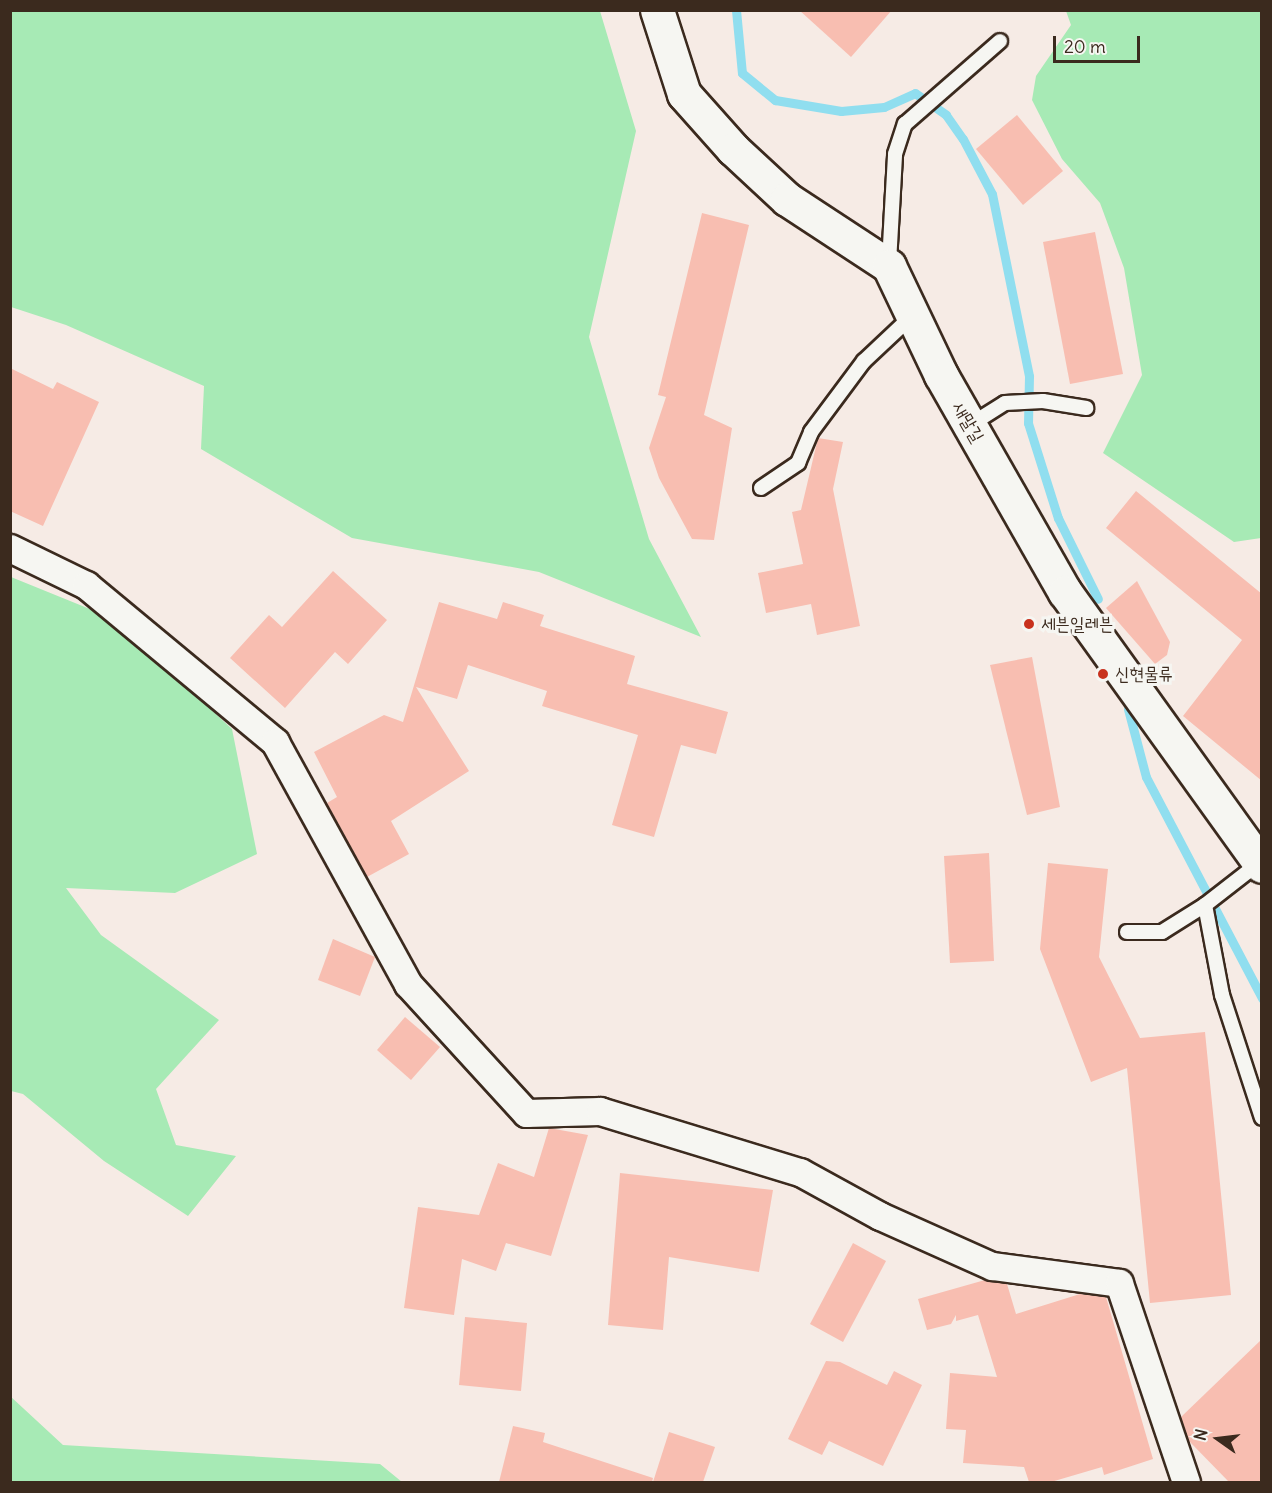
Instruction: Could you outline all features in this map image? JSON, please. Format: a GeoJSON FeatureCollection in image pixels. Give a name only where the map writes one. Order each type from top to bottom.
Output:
{"type":"FeatureCollection","features":[{"type":"Feature","properties":{"kind":"street"},"geometry":{"type":"LineString","coordinates":[[657,10],[684,94],[733,149],[787,199],[889,266]]}},
{"type":"Feature","properties":{"kind":"street","name":"새말길"},"geometry":{"type":"LineString","coordinates":[[889,266],[970,425],[1065,592],[1260,864]]}},
{"type":"Feature","properties":{"kind":"street"},"geometry":{"type":"LineString","coordinates":[[10,548],[86,585],[274,742],[408,984],[526,1113],[600,1111],[800,1173],[880,1216],[992,1266],[1119,1283],[1186,1482]]}},
{"type":"Feature","properties":{"kind":"lane"},"geometry":{"type":"LineString","coordinates":[[889,266],[895,154],[905,123],[1000,41]]}},
{"type":"Feature","properties":{"kind":"lane"},"geometry":{"type":"LineString","coordinates":[[761,488],[798,463],[811,432],[864,361],[913,315]]}},
{"type":"Feature","properties":{"kind":"lane"},"geometry":{"type":"LineString","coordinates":[[970,425],[1009,402],[1043,401],[1086,408]]}},
{"type":"Feature","properties":{"kind":"lane"},"geometry":{"type":"LineString","coordinates":[[1127,932],[1162,932],[1206,905],[1260,864]]}},
{"type":"Feature","properties":{"kind":"lane"},"geometry":{"type":"LineString","coordinates":[[1206,905],[1222,995],[1262,1118]]}},
{"type":"Feature","properties":{"kind":"green space"},"geometry":{"type":"Polygon","coordinates":[[[11,10],[600,11],[636,131],[589,337],[649,539],[701,637],[539,572],[352,538],[201,449],[204,386],[66,325],[11,307],[11,10]]]}},
{"type":"Feature","properties":{"kind":"green space"},"geometry":{"type":"Polygon","coordinates":[[[1066,11],[1261,11],[1261,538],[1234,542],[1103,453],[1142,375],[1124,268],[1100,203],[1062,159],[1032,100],[1036,76],[1071,25],[1066,11]]]}},
{"type":"Feature","properties":{"kind":"green space"},"geometry":{"type":"Polygon","coordinates":[[[11,577],[112,618],[232,729],[257,854],[175,893],[66,888],[101,935],[219,1020],[156,1089],[176,1145],[236,1156],[188,1216],[104,1161],[23,1094],[11,1091],[11,577]]]}},
{"type":"Feature","properties":{"kind":"green space"},"geometry":{"type":"Polygon","coordinates":[[[10,1396],[63,1445],[380,1464],[402,1482],[11,1482],[10,1396]]]}},
{"type":"Feature","properties":{"kind":"building"},"geometry":{"type":"Polygon","coordinates":[[[799,10],[892,10],[851,57],[799,10]]]}},
{"type":"Feature","properties":{"kind":"building"},"geometry":{"type":"Polygon","coordinates":[[[1017,115],[1063,171],[1023,205],[976,149],[1017,115]]]}},
{"type":"Feature","properties":{"kind":"building"},"geometry":{"type":"Polygon","coordinates":[[[702,213],[749,225],[704,415],[732,428],[714,540],[692,539],[659,478],[649,448],[666,397],[658,395],[702,213]]]}},
{"type":"Feature","properties":{"kind":"building"},"geometry":{"type":"Polygon","coordinates":[[[1095,232],[1123,374],[1070,384],[1043,242],[1095,232]]]}},
{"type":"Feature","properties":{"kind":"building"},"geometry":{"type":"Polygon","coordinates":[[[10,368],[53,389],[57,382],[99,402],[43,526],[10,511],[10,368]]]}},
{"type":"Feature","properties":{"kind":"building"},"geometry":{"type":"Polygon","coordinates":[[[818,438],[843,442],[833,489],[860,626],[817,635],[811,604],[766,613],[758,573],[803,564],[792,512],[801,510],[818,438]]]}},
{"type":"Feature","properties":{"kind":"building"},"geometry":{"type":"Polygon","coordinates":[[[1136,491],[1262,594],[1262,781],[1183,716],[1242,640],[1106,528],[1136,491]]]}},
{"type":"Feature","properties":{"kind":"building"},"geometry":{"type":"Polygon","coordinates":[[[333,571],[387,620],[348,664],[335,652],[285,708],[230,658],[269,615],[282,627],[333,571]]]}},
{"type":"Feature","properties":{"kind":"building"},"geometry":{"type":"Polygon","coordinates":[[[1137,581],[1170,642],[1167,655],[1155,664],[1106,608],[1137,581]]]}},
{"type":"Feature","properties":{"kind":"building"},"geometry":{"type":"Polygon","coordinates":[[[439,602],[497,619],[503,602],[544,615],[540,626],[635,656],[627,684],[728,712],[716,754],[681,745],[654,837],[612,825],[638,735],[542,706],[547,691],[468,665],[457,699],[416,687],[469,771],[391,821],[409,854],[367,877],[327,803],[337,797],[314,752],[384,715],[403,722],[439,602]]]}},
{"type":"Feature","properties":{"kind":"building"},"geometry":{"type":"Polygon","coordinates":[[[1032,657],[1060,807],[1027,815],[990,665],[1032,657]]]}},
{"type":"Feature","properties":{"kind":"building"},"geometry":{"type":"Polygon","coordinates":[[[989,853],[994,961],[950,963],[944,856],[989,853]]]}},
{"type":"Feature","properties":{"kind":"building"},"geometry":{"type":"Polygon","coordinates":[[[1048,863],[1108,869],[1099,957],[1140,1038],[1205,1032],[1231,1295],[1150,1303],[1127,1068],[1091,1082],[1040,949],[1048,863]]]}},
{"type":"Feature","properties":{"kind":"building"},"geometry":{"type":"Polygon","coordinates":[[[333,939],[375,957],[360,996],[318,980],[333,939]]]}},
{"type":"Feature","properties":{"kind":"building"},"geometry":{"type":"Polygon","coordinates":[[[405,1017],[440,1047],[411,1080],[377,1050],[405,1017]]]}},
{"type":"Feature","properties":{"kind":"building"},"geometry":{"type":"Polygon","coordinates":[[[549,1128],[588,1135],[551,1256],[506,1243],[496,1271],[462,1259],[454,1315],[404,1308],[418,1207],[479,1215],[498,1163],[534,1177],[549,1128]]]}},
{"type":"Feature","properties":{"kind":"building"},"geometry":{"type":"Polygon","coordinates":[[[620,1173],[773,1190],[759,1272],[669,1257],[663,1330],[608,1325],[620,1173]]]}},
{"type":"Feature","properties":{"kind":"building"},"geometry":{"type":"Polygon","coordinates":[[[853,1243],[886,1261],[843,1342],[810,1324],[853,1243]]]}},
{"type":"Feature","properties":{"kind":"building"},"geometry":{"type":"Polygon","coordinates":[[[985,1280],[1007,1284],[1016,1314],[1080,1294],[1106,1297],[1153,1459],[1104,1475],[1102,1467],[1051,1482],[1029,1482],[1024,1467],[963,1463],[966,1430],[946,1429],[950,1373],[997,1377],[978,1315],[956,1321],[956,1315],[951,1324],[927,1330],[918,1299],[985,1280]]]}},
{"type":"Feature","properties":{"kind":"building"},"geometry":{"type":"Polygon","coordinates":[[[465,1317],[527,1323],[521,1391],[459,1385],[465,1317]]]}},
{"type":"Feature","properties":{"kind":"building"},"geometry":{"type":"Polygon","coordinates":[[[1262,1339],[1262,1482],[1229,1482],[1189,1441],[1181,1417],[1262,1339]]]}},
{"type":"Feature","properties":{"kind":"building"},"geometry":{"type":"Polygon","coordinates":[[[826,1361],[840,1362],[887,1385],[894,1371],[922,1385],[883,1466],[829,1441],[822,1455],[788,1439],[826,1361]]]}},
{"type":"Feature","properties":{"kind":"building"},"geometry":{"type":"Polygon","coordinates":[[[513,1426],[545,1433],[543,1442],[653,1478],[652,1482],[499,1482],[513,1426]]]}},
{"type":"Feature","properties":{"kind":"building"},"geometry":{"type":"Polygon","coordinates":[[[669,1432],[715,1447],[703,1482],[653,1482],[669,1432]]]}},
{"type":"Feature","properties":{"kind":"waterway"},"geometry":{"type":"LineString","coordinates":[[736,10],[742,73],[775,100],[841,111],[884,107],[915,93],[946,115],[963,139],[992,194],[1029,376],[1028,423],[1058,518],[1098,599]]}},
{"type":"Feature","properties":{"kind":"waterway"},"geometry":{"type":"LineString","coordinates":[[1128,709],[1146,777],[1262,998]]}},
{"type":"Feature","properties":{"kind":"place","name":"세븐일레븐"},"geometry":{"type":"Point","coordinates":[1029,624]}},
{"type":"Feature","properties":{"kind":"place","name":"신현물류"},"geometry":{"type":"Point","coordinates":[1103,674]}}]}
